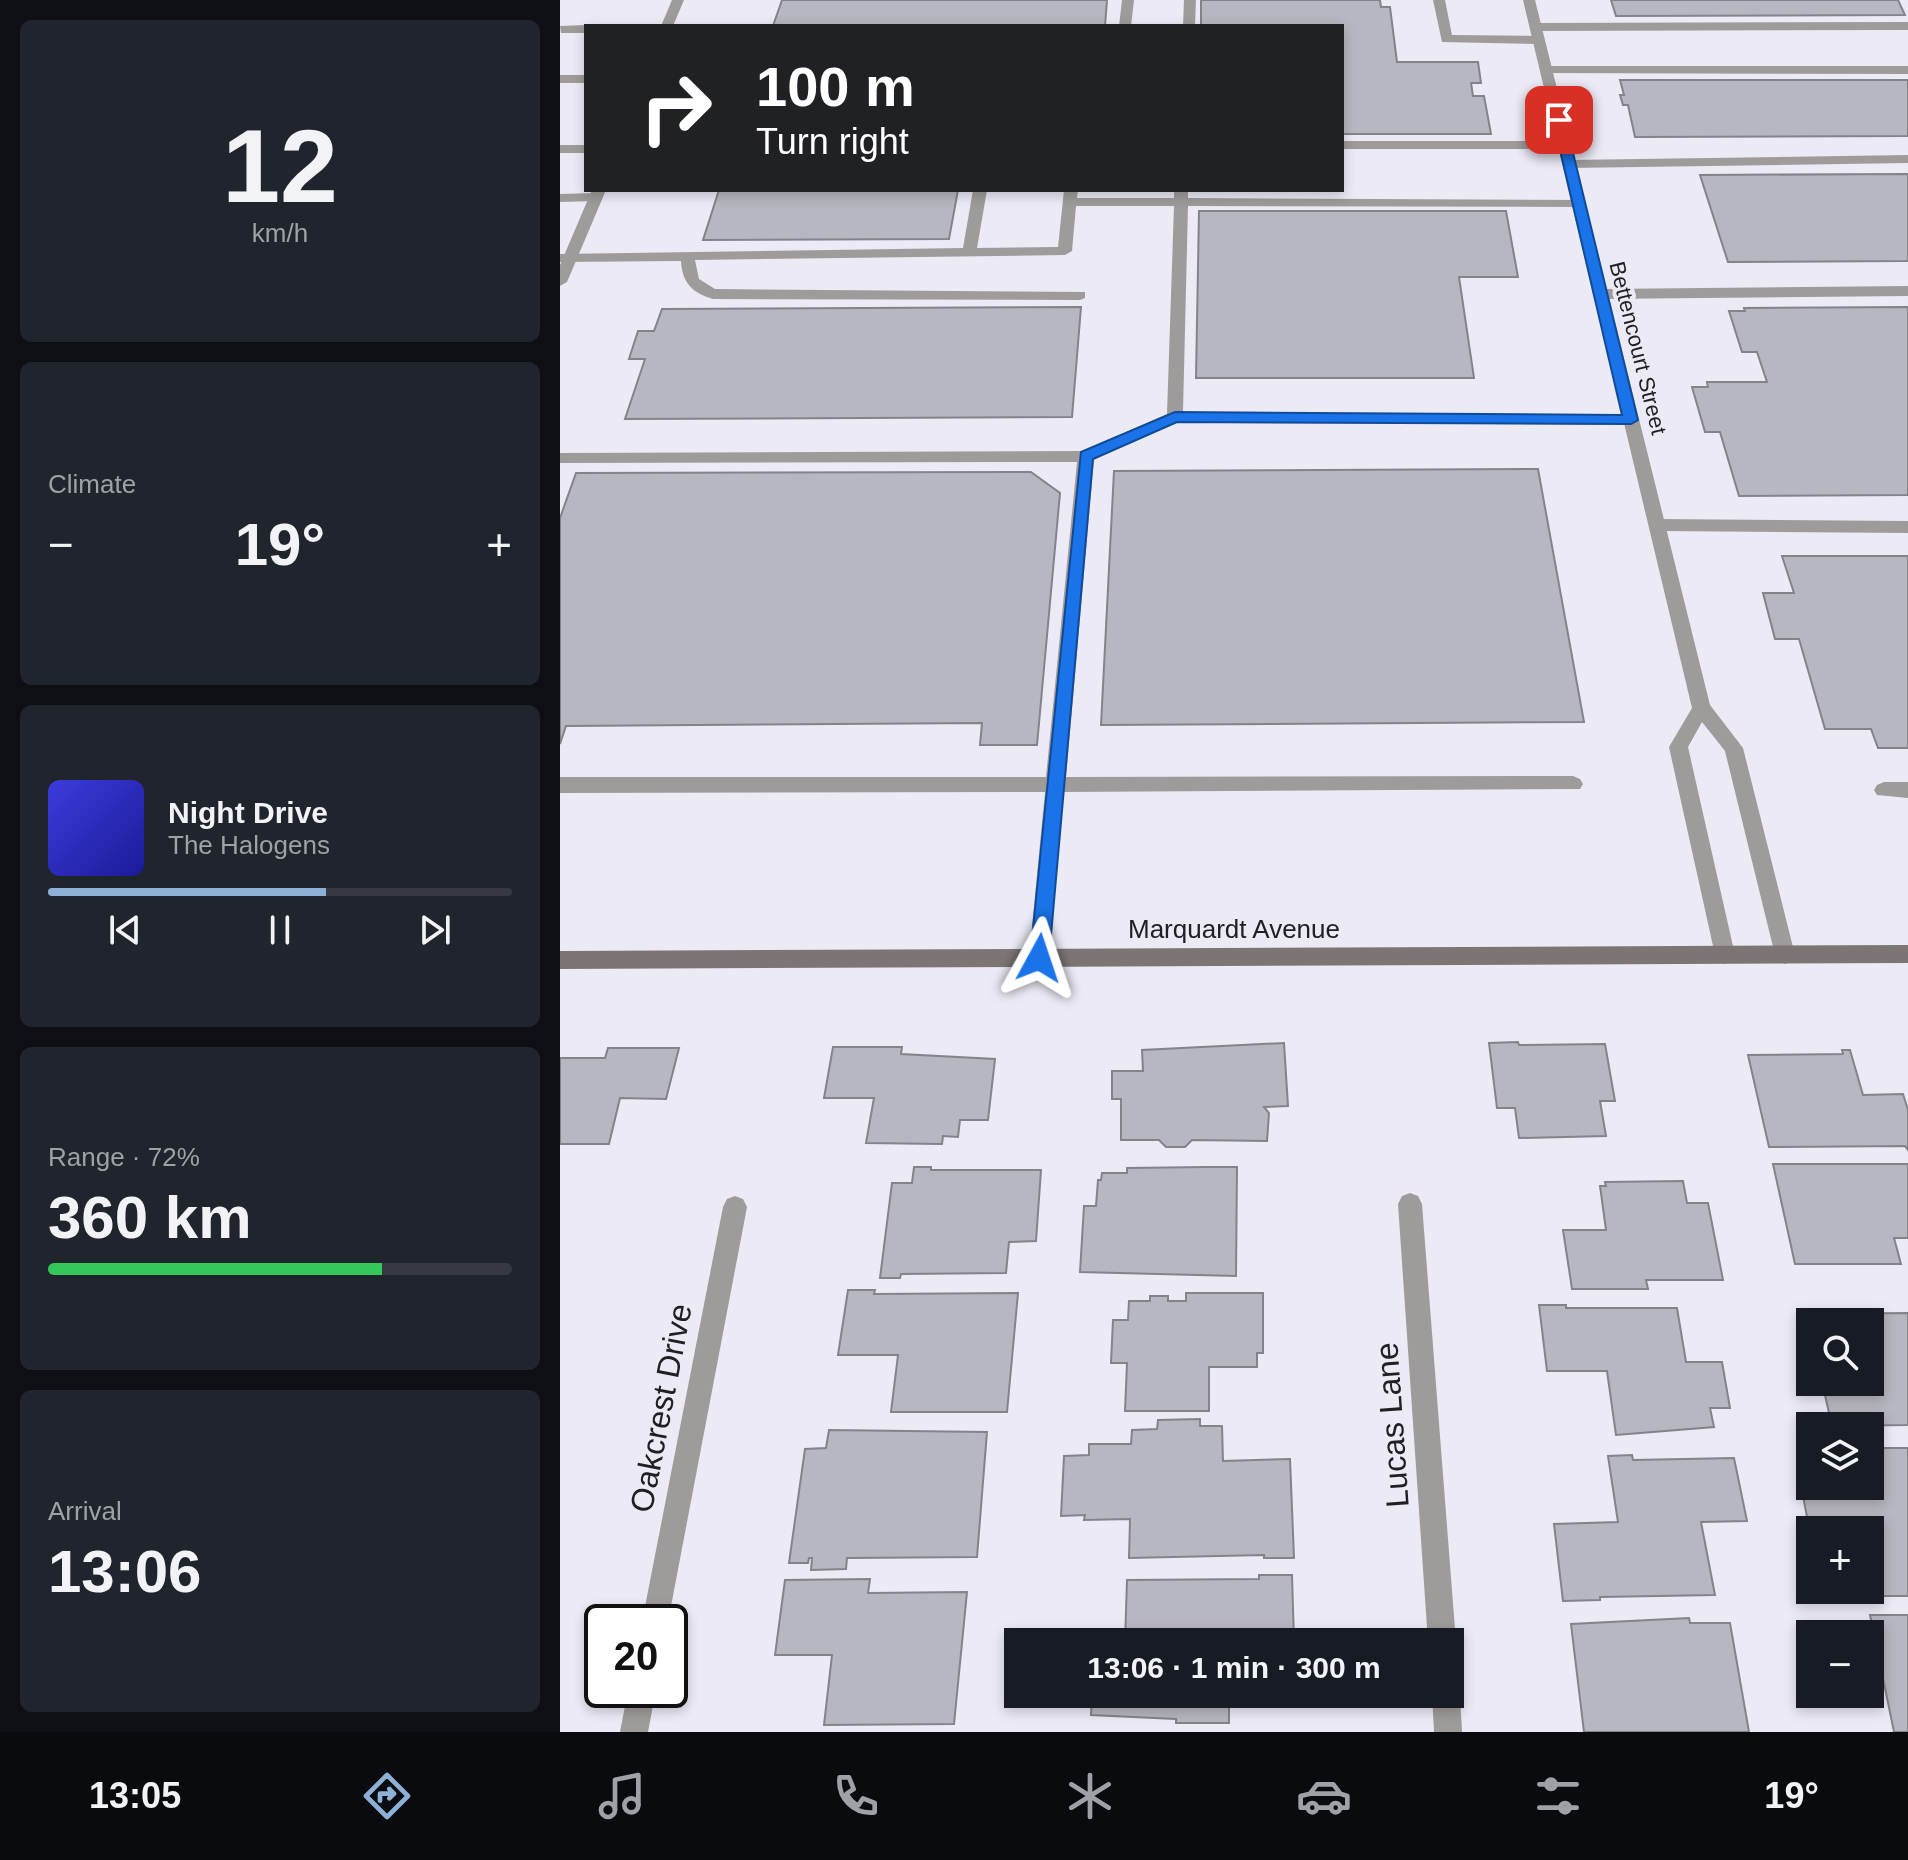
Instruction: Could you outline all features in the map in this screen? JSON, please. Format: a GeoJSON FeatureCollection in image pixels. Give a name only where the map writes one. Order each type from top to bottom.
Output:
{"type":"FeatureCollection","features":[{"type":"Feature","properties":{"kind":"main road","name":"Marquardt Avenue"},"geometry":{"type":"LineString","coordinates":[[560,960],[1908,954]]}},
{"type":"Feature","properties":{"kind":"street"},"geometry":{"type":"LineString","coordinates":[[668,24],[678,0]]}},
{"type":"Feature","properties":{"kind":"street"},"geometry":{"type":"LineString","coordinates":[[1125,24],[1128,0]]}},
{"type":"Feature","properties":{"kind":"street"},"geometry":{"type":"LineString","coordinates":[[1189,24],[1190,0]]}},
{"type":"Feature","properties":{"kind":"street"},"geometry":{"type":"LineString","coordinates":[[1439,0],[1446,39],[1538,34],[1908,26]]}},
{"type":"Feature","properties":{"kind":"street","name":"Bettencourt Street"},"geometry":{"type":"LineString","coordinates":[[1529,0],[1701,708],[1734,748],[1785,955]]}},
{"type":"Feature","properties":{"kind":"street"},"geometry":{"type":"LineString","coordinates":[[561,29],[584,29]]}},
{"type":"Feature","properties":{"kind":"street"},"geometry":{"type":"LineString","coordinates":[[1546,70],[1908,70]]}},
{"type":"Feature","properties":{"kind":"street"},"geometry":{"type":"LineString","coordinates":[[560,79],[584,79]]}},
{"type":"Feature","properties":{"kind":"street"},"geometry":{"type":"LineString","coordinates":[[1344,145],[1565,145]]}},
{"type":"Feature","properties":{"kind":"street"},"geometry":{"type":"LineString","coordinates":[[560,149],[584,149]]}},
{"type":"Feature","properties":{"kind":"street"},"geometry":{"type":"LineString","coordinates":[[1569,164],[1908,159]]}},
{"type":"Feature","properties":{"kind":"street"},"geometry":{"type":"LineString","coordinates":[[969,253],[980,192]]}},
{"type":"Feature","properties":{"kind":"street"},"geometry":{"type":"LineString","coordinates":[[560,198],[597,194]]}},
{"type":"Feature","properties":{"kind":"street"},"geometry":{"type":"LineString","coordinates":[[560,282],[565,258],[597,194]]}},
{"type":"Feature","properties":{"kind":"street"},"geometry":{"type":"LineString","coordinates":[[565,258],[1065,251],[1071,196],[1578,203]]}},
{"type":"Feature","properties":{"kind":"street"},"geometry":{"type":"LineString","coordinates":[[1175,417],[1181,196]]}},
{"type":"Feature","properties":{"kind":"street"},"geometry":{"type":"LineString","coordinates":[[688,256],[688,275],[697,288],[713,294],[1080,295]]}},
{"type":"Feature","properties":{"kind":"street"},"geometry":{"type":"LineString","coordinates":[[1601,294],[1908,291]]}},
{"type":"Feature","properties":{"kind":"street"},"geometry":{"type":"LineString","coordinates":[[560,458],[1086,456],[1175,417],[1631,420]]}},
{"type":"Feature","properties":{"kind":"street"},"geometry":{"type":"LineString","coordinates":[[1039,958],[1086,456]]}},
{"type":"Feature","properties":{"kind":"street"},"geometry":{"type":"LineString","coordinates":[[1657,525],[1908,527]]}},
{"type":"Feature","properties":{"kind":"street"},"geometry":{"type":"LineString","coordinates":[[1701,708],[1678,747],[1725,955]]}},
{"type":"Feature","properties":{"kind":"street"},"geometry":{"type":"LineString","coordinates":[[560,785],[1573,784]]}},
{"type":"Feature","properties":{"kind":"street"},"geometry":{"type":"LineString","coordinates":[[1884,790],[1908,790]]}},
{"type":"Feature","properties":{"kind":"street","name":"Lucas Lane"},"geometry":{"type":"LineString","coordinates":[[1410,1204],[1441,1628]]}},
{"type":"Feature","properties":{"kind":"street","name":"Oakcrest Drive"},"geometry":{"type":"LineString","coordinates":[[658,1604],[735,1207]]}},
{"type":"Feature","properties":{"kind":"street"},"geometry":{"type":"LineString","coordinates":[[634,1732],[639,1708]]}},
{"type":"Feature","properties":{"kind":"street"},"geometry":{"type":"LineString","coordinates":[[1447,1708],[1448,1732]]}},
{"type":"Feature","properties":{"kind":"building"},"geometry":{"type":"Polygon","coordinates":[[[782,0],[1107,0],[1105,24],[774,24],[782,0]]]}},
{"type":"Feature","properties":{"kind":"building"},"geometry":{"type":"Polygon","coordinates":[[[1201,0],[1380,0],[1381,7],[1390,7],[1397,62],[1478,62],[1481,83],[1471,83],[1473,96],[1484,96],[1491,134],[1344,134],[1344,24],[1201,24],[1201,0]]]}},
{"type":"Feature","properties":{"kind":"building"},"geometry":{"type":"Polygon","coordinates":[[[1611,0],[1898,0],[1905,15],[1616,16],[1611,0]]]}},
{"type":"Feature","properties":{"kind":"building"},"geometry":{"type":"Polygon","coordinates":[[[1620,80],[1908,80],[1908,136],[1635,137],[1628,105],[1623,105],[1620,95],[1624,95],[1620,80]]]}},
{"type":"Feature","properties":{"kind":"building"},"geometry":{"type":"Polygon","coordinates":[[[1908,174],[1908,261],[1728,262],[1700,175],[1908,174]]]}},
{"type":"Feature","properties":{"kind":"building"},"geometry":{"type":"Polygon","coordinates":[[[718,192],[958,192],[949,239],[703,240],[718,192]]]}},
{"type":"Feature","properties":{"kind":"building"},"geometry":{"type":"Polygon","coordinates":[[[1199,211],[1506,211],[1518,277],[1459,277],[1474,378],[1196,378],[1199,211]]]}},
{"type":"Feature","properties":{"kind":"building"},"geometry":{"type":"Polygon","coordinates":[[[1081,307],[1072,417],[625,419],[645,359],[629,359],[638,331],[654,331],[662,309],[1081,307]]]}},
{"type":"Feature","properties":{"kind":"building"},"geometry":{"type":"Polygon","coordinates":[[[1908,307],[1908,495],[1739,496],[1720,432],[1705,432],[1692,387],[1708,387],[1707,382],[1767,382],[1757,352],[1742,352],[1729,311],[1745,311],[1744,308],[1908,307]]]}},
{"type":"Feature","properties":{"kind":"building"},"geometry":{"type":"Polygon","coordinates":[[[1538,469],[1584,722],[1101,725],[1114,471],[1538,469]]]}},
{"type":"Feature","properties":{"kind":"building"},"geometry":{"type":"Polygon","coordinates":[[[1031,472],[1060,493],[1037,745],[980,745],[982,723],[566,726],[560,744],[560,518],[576,473],[1031,472]]]}},
{"type":"Feature","properties":{"kind":"building"},"geometry":{"type":"Polygon","coordinates":[[[1782,556],[1908,556],[1908,748],[1878,748],[1871,729],[1825,729],[1799,639],[1775,639],[1763,593],[1794,593],[1782,556]]]}},
{"type":"Feature","properties":{"kind":"building"},"geometry":{"type":"Polygon","coordinates":[[[1518,1042],[1519,1045],[1605,1044],[1615,1101],[1600,1101],[1606,1136],[1519,1138],[1515,1108],[1497,1108],[1489,1043],[1518,1042]]]}},
{"type":"Feature","properties":{"kind":"building"},"geometry":{"type":"Polygon","coordinates":[[[1284,1043],[1288,1106],[1264,1107],[1269,1113],[1267,1141],[1192,1140],[1185,1147],[1166,1147],[1159,1140],[1121,1140],[1121,1099],[1112,1099],[1112,1071],[1143,1071],[1142,1050],[1284,1043]]]}},
{"type":"Feature","properties":{"kind":"building"},"geometry":{"type":"Polygon","coordinates":[[[833,1047],[902,1047],[901,1054],[995,1059],[988,1120],[960,1120],[958,1137],[943,1136],[942,1144],[866,1143],[874,1098],[824,1098],[833,1047]]]}},
{"type":"Feature","properties":{"kind":"building"},"geometry":{"type":"Polygon","coordinates":[[[608,1048],[679,1048],[666,1099],[620,1098],[609,1144],[560,1144],[560,1058],[605,1058],[608,1048]]]}},
{"type":"Feature","properties":{"kind":"building"},"geometry":{"type":"Polygon","coordinates":[[[1842,1050],[1850,1050],[1863,1095],[1903,1094],[1908,1110],[1908,1150],[1905,1146],[1769,1147],[1748,1055],[1843,1054],[1842,1050]]]}},
{"type":"Feature","properties":{"kind":"building"},"geometry":{"type":"Polygon","coordinates":[[[1773,1164],[1908,1164],[1908,1238],[1894,1238],[1901,1264],[1795,1264],[1773,1164]]]}},
{"type":"Feature","properties":{"kind":"building"},"geometry":{"type":"Polygon","coordinates":[[[914,1167],[931,1167],[931,1170],[1041,1170],[1036,1241],[1009,1242],[1006,1273],[901,1274],[900,1278],[880,1278],[892,1183],[912,1183],[914,1167]]]}},
{"type":"Feature","properties":{"kind":"building"},"geometry":{"type":"Polygon","coordinates":[[[1237,1167],[1236,1276],[1080,1272],[1084,1206],[1096,1206],[1098,1180],[1101,1180],[1102,1173],[1127,1173],[1127,1168],[1237,1167]]]}},
{"type":"Feature","properties":{"kind":"building"},"geometry":{"type":"Polygon","coordinates":[[[1683,1181],[1687,1203],[1708,1203],[1723,1280],[1646,1280],[1648,1289],[1572,1289],[1563,1230],[1606,1230],[1600,1186],[1606,1186],[1605,1182],[1683,1181]]]}},
{"type":"Feature","properties":{"kind":"building"},"geometry":{"type":"Polygon","coordinates":[[[848,1290],[875,1290],[874,1294],[1018,1293],[1007,1412],[891,1412],[898,1355],[838,1355],[848,1290]]]}},
{"type":"Feature","properties":{"kind":"building"},"geometry":{"type":"Polygon","coordinates":[[[1186,1293],[1263,1293],[1263,1353],[1257,1353],[1257,1367],[1209,1367],[1209,1411],[1125,1411],[1127,1363],[1111,1363],[1113,1320],[1128,1320],[1129,1301],[1150,1301],[1150,1296],[1168,1296],[1168,1301],[1186,1301],[1186,1293]]]}},
{"type":"Feature","properties":{"kind":"building"},"geometry":{"type":"Polygon","coordinates":[[[1539,1305],[1566,1305],[1566,1308],[1677,1308],[1686,1362],[1722,1362],[1730,1408],[1710,1408],[1714,1427],[1616,1435],[1607,1371],[1547,1371],[1539,1305]]]}},
{"type":"Feature","properties":{"kind":"building"},"geometry":{"type":"Polygon","coordinates":[[[1884,1313],[1908,1313],[1908,1425],[1884,1425],[1884,1412],[1829,1412],[1825,1396],[1884,1396],[1884,1313]]]}},
{"type":"Feature","properties":{"kind":"building"},"geometry":{"type":"Polygon","coordinates":[[[1200,1419],[1200,1426],[1222,1426],[1223,1461],[1290,1459],[1294,1558],[1264,1558],[1264,1555],[1129,1558],[1130,1519],[1084,1520],[1085,1515],[1061,1516],[1064,1456],[1089,1455],[1089,1444],[1131,1444],[1132,1430],[1157,1429],[1158,1420],[1200,1419]]]}},
{"type":"Feature","properties":{"kind":"building"},"geometry":{"type":"Polygon","coordinates":[[[829,1430],[987,1432],[977,1557],[847,1558],[846,1569],[811,1570],[812,1558],[808,1563],[789,1563],[805,1449],[826,1448],[829,1430]]]}},
{"type":"Feature","properties":{"kind":"building"},"geometry":{"type":"Polygon","coordinates":[[[1884,1448],[1908,1448],[1908,1596],[1884,1596],[1884,1516],[1807,1516],[1804,1500],[1884,1500],[1884,1448]]]}},
{"type":"Feature","properties":{"kind":"building"},"geometry":{"type":"Polygon","coordinates":[[[1632,1455],[1633,1460],[1734,1458],[1747,1521],[1701,1522],[1715,1595],[1600,1597],[1600,1600],[1563,1601],[1554,1524],[1618,1522],[1608,1456],[1632,1455]]]}},
{"type":"Feature","properties":{"kind":"building"},"geometry":{"type":"Polygon","coordinates":[[[1259,1575],[1292,1575],[1294,1628],[1125,1628],[1127,1580],[1259,1579],[1259,1575]]]}},
{"type":"Feature","properties":{"kind":"building"},"geometry":{"type":"Polygon","coordinates":[[[870,1579],[868,1593],[967,1592],[954,1724],[824,1725],[832,1655],[775,1655],[785,1580],[870,1579]]]}},
{"type":"Feature","properties":{"kind":"building"},"geometry":{"type":"Polygon","coordinates":[[[1870,1615],[1908,1615],[1908,1732],[1894,1732],[1884,1683],[1884,1620],[1871,1620],[1870,1615]]]}},
{"type":"Feature","properties":{"kind":"building"},"geometry":{"type":"Polygon","coordinates":[[[1689,1618],[1690,1623],[1730,1623],[1749,1732],[1584,1732],[1571,1624],[1689,1618]]]}},
{"type":"Feature","properties":{"kind":"building"},"geometry":{"type":"Polygon","coordinates":[[[1091,1708],[1229,1708],[1229,1723],[1176,1723],[1176,1719],[1091,1715],[1091,1708]]]}},
{"type":"Feature","properties":{"kind":"route"},"geometry":{"type":"LineString","coordinates":[[1039,958],[1086,456],[1175,417],[1631,420],[1559,120]]}}]}
